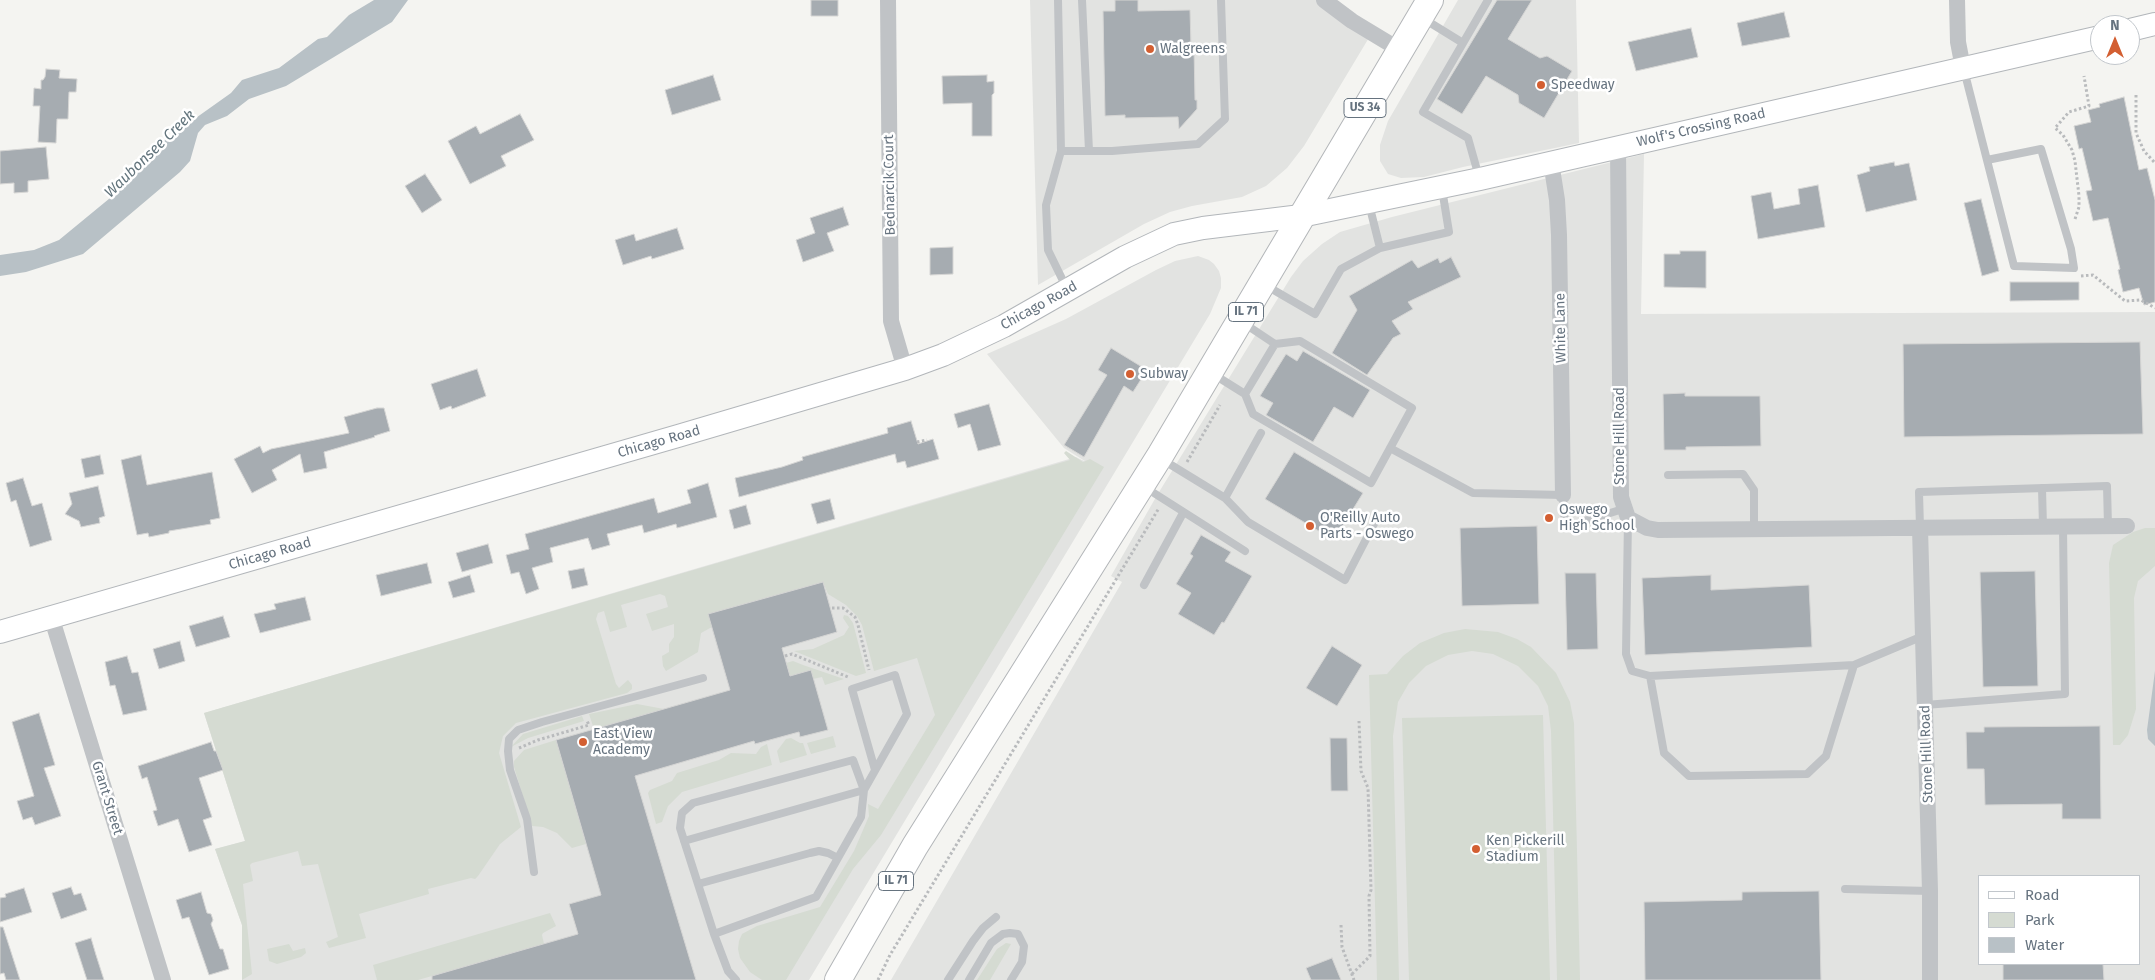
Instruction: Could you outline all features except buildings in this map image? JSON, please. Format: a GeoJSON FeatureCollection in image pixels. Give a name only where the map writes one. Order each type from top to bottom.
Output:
{"type":"FeatureCollection","features":[{"type":"Feature","properties":{"kind":"main road","name":"US 34"},"geometry":{"type":"LineString","coordinates":[[1301,216],[1425,8]]}},
{"type":"Feature","properties":{"kind":"main road"},"geometry":{"type":"LineString","coordinates":[[2140,28],[2155,24]]}},
{"type":"Feature","properties":{"kind":"main road","name":"Wolf's Crossing Road"},"geometry":{"type":"LineString","coordinates":[[1301,216],[1480,179],[2090,39]]}},
{"type":"Feature","properties":{"kind":"main road","name":"Chicago Road"},"geometry":{"type":"LineString","coordinates":[[0,632],[678,436],[905,368],[943,355],[1004,326],[1149,244],[1174,234],[1203,228],[1301,216]]}},
{"type":"Feature","properties":{"kind":"main road","name":"IL 71"},"geometry":{"type":"LineString","coordinates":[[838,980],[916,846],[1159,458],[1263,284],[1301,216]]}},
{"type":"Feature","properties":{"kind":"street","name":"Bednarcik Court"},"geometry":{"type":"LineString","coordinates":[[888,0],[891,321],[905,368]]}},
{"type":"Feature","properties":{"kind":"street"},"geometry":{"type":"LineString","coordinates":[[1324,0],[1352,21],[1400,50]]}},
{"type":"Feature","properties":{"kind":"street"},"geometry":{"type":"LineString","coordinates":[[1958,0],[1958,42],[1963,68]]}},
{"type":"Feature","properties":{"kind":"street","name":"Stone Hill Road"},"geometry":{"type":"LineString","coordinates":[[1618,147],[1620,496],[1626,514]]}},
{"type":"Feature","properties":{"kind":"street","name":"White Lane"},"geometry":{"type":"LineString","coordinates":[[1550,162],[1557,200],[1559,235],[1563,495]]}},
{"type":"Feature","properties":{"kind":"street"},"geometry":{"type":"LineString","coordinates":[[1626,514],[1647,528],[1658,530],[2127,526]]}},
{"type":"Feature","properties":{"kind":"street","name":"Stone Hill Road"},"geometry":{"type":"LineString","coordinates":[[1920,528],[1930,891],[1930,980]]}},
{"type":"Feature","properties":{"kind":"street","name":"Grant Street"},"geometry":{"type":"LineString","coordinates":[[51,616],[163,980]]}},
{"type":"Feature","properties":{"kind":"lane"},"geometry":{"type":"LineString","coordinates":[[1058,0],[1061,151],[1046,205],[1048,250],[1067,290]]}},
{"type":"Feature","properties":{"kind":"lane"},"geometry":{"type":"LineString","coordinates":[[1082,0],[1088,151]]}},
{"type":"Feature","properties":{"kind":"lane"},"geometry":{"type":"LineString","coordinates":[[1061,151],[1198,144],[1225,119],[1221,0]]}},
{"type":"Feature","properties":{"kind":"lane"},"geometry":{"type":"LineString","coordinates":[[1480,179],[1468,138],[1423,112],[1488,0]]}},
{"type":"Feature","properties":{"kind":"lane"},"geometry":{"type":"LineString","coordinates":[[1425,8],[1463,43]]}},
{"type":"Feature","properties":{"kind":"lane"},"geometry":{"type":"LineString","coordinates":[[1963,68],[2014,266],[2074,268],[2071,249],[2041,149],[1987,160]]}},
{"type":"Feature","properties":{"kind":"lane"},"geometry":{"type":"LineString","coordinates":[[1263,284],[1315,314],[1341,269],[1380,248],[1449,232],[1442,186]]}},
{"type":"Feature","properties":{"kind":"lane"},"geometry":{"type":"LineString","coordinates":[[1369,202],[1380,248]]}},
{"type":"Feature","properties":{"kind":"lane"},"geometry":{"type":"LineString","coordinates":[[1210,372],[1245,394],[1253,414],[1371,483],[1412,408],[1300,341],[1276,344],[1241,321]]}},
{"type":"Feature","properties":{"kind":"lane"},"geometry":{"type":"LineString","coordinates":[[1245,394],[1276,344]]}},
{"type":"Feature","properties":{"kind":"lane"},"geometry":{"type":"LineString","coordinates":[[1225,498],[1261,433]]}},
{"type":"Feature","properties":{"kind":"lane"},"geometry":{"type":"LineString","coordinates":[[1390,448],[1473,493],[1563,495],[1565,527],[1626,514],[1626,654],[1632,671],[1650,676],[1854,665],[1923,636]]}},
{"type":"Feature","properties":{"kind":"lane"},"geometry":{"type":"LineString","coordinates":[[1159,458],[1225,498],[1248,522],[1345,580],[1376,520]]}},
{"type":"Feature","properties":{"kind":"lane"},"geometry":{"type":"LineString","coordinates":[[1668,475],[1743,474],[1754,490],[1754,529]]}},
{"type":"Feature","properties":{"kind":"lane"},"geometry":{"type":"LineString","coordinates":[[1142,485],[1245,551]]}},
{"type":"Feature","properties":{"kind":"lane"},"geometry":{"type":"LineString","coordinates":[[1920,528],[1919,492],[2107,486],[2108,526]]}},
{"type":"Feature","properties":{"kind":"lane"},"geometry":{"type":"LineString","coordinates":[[2042,488],[2043,527]]}},
{"type":"Feature","properties":{"kind":"lane"},"geometry":{"type":"LineString","coordinates":[[1144,585],[1184,513]]}},
{"type":"Feature","properties":{"kind":"lane"},"geometry":{"type":"LineString","coordinates":[[1925,705],[2064,694],[2063,527]]}},
{"type":"Feature","properties":{"kind":"lane"},"geometry":{"type":"LineString","coordinates":[[1650,676],[1664,753],[1689,776],[1807,774],[1826,756],[1854,665]]}},
{"type":"Feature","properties":{"kind":"lane"},"geometry":{"type":"LineString","coordinates":[[714,934],[816,897],[861,817],[864,790],[907,714],[895,675],[852,689],[875,770]]}},
{"type":"Feature","properties":{"kind":"lane"},"geometry":{"type":"LineString","coordinates":[[534,872],[527,819],[510,770],[508,756],[509,739],[518,730],[703,678]]}},
{"type":"Feature","properties":{"kind":"lane"},"geometry":{"type":"LineString","coordinates":[[736,980],[728,971],[714,934],[680,828],[682,813],[693,803],[853,760],[864,790]]}},
{"type":"Feature","properties":{"kind":"lane"},"geometry":{"type":"LineString","coordinates":[[684,841],[864,790]]}},
{"type":"Feature","properties":{"kind":"lane"},"geometry":{"type":"LineString","coordinates":[[698,884],[810,853],[828,853],[838,858]]}},
{"type":"Feature","properties":{"kind":"lane"},"geometry":{"type":"LineString","coordinates":[[1844,889],[1930,891]]}},
{"type":"Feature","properties":{"kind":"lane"},"geometry":{"type":"LineString","coordinates":[[948,980],[973,941],[983,928],[996,917]]}},
{"type":"Feature","properties":{"kind":"lane"},"geometry":{"type":"LineString","coordinates":[[969,980],[991,943],[1003,934],[1010,933],[1018,934],[1024,946],[1022,962],[1012,980]]}},
{"type":"Feature","properties":{"kind":"path"},"geometry":{"type":"LineString","coordinates":[[2074,222],[2079,207],[2075,161],[2068,143],[2055,128],[2069,112],[2090,106],[2084,76]]}},
{"type":"Feature","properties":{"kind":"path"},"geometry":{"type":"LineString","coordinates":[[2136,95],[2136,133],[2144,151],[2155,163]]}},
{"type":"Feature","properties":{"kind":"path"},"geometry":{"type":"LineString","coordinates":[[2078,276],[2093,275],[2121,299],[2130,302],[2141,300],[2155,308]]}},
{"type":"Feature","properties":{"kind":"path"},"geometry":{"type":"LineString","coordinates":[[1189,458],[1220,405]]}},
{"type":"Feature","properties":{"kind":"path"},"geometry":{"type":"LineString","coordinates":[[916,442],[927,440]]}},
{"type":"Feature","properties":{"kind":"path"},"geometry":{"type":"LineString","coordinates":[[878,980],[890,956],[1159,509]]}},
{"type":"Feature","properties":{"kind":"path"},"geometry":{"type":"LineString","coordinates":[[832,608],[843,608],[855,617],[869,670]]}},
{"type":"Feature","properties":{"kind":"path"},"geometry":{"type":"LineString","coordinates":[[785,656],[792,654],[848,676]]}},
{"type":"Feature","properties":{"kind":"path"},"geometry":{"type":"LineString","coordinates":[[508,756],[516,749],[538,740],[589,726],[587,720]]}},
{"type":"Feature","properties":{"kind":"path"},"geometry":{"type":"LineString","coordinates":[[1352,974],[1370,956],[1369,803],[1368,788],[1361,771],[1359,721]]}},
{"type":"Feature","properties":{"kind":"path"},"geometry":{"type":"LineString","coordinates":[[1341,925],[1342,947],[1354,980]]}},
{"type":"Feature","properties":{"kind":"shaded area"},"geometry":{"type":"Polygon","coordinates":[[[1030,0],[1317,0],[1370,36],[1304,146],[1287,168],[1266,186],[1242,197],[1170,212],[1144,224],[1038,285],[1030,0]]]}},
{"type":"Feature","properties":{"kind":"shaded area"},"geometry":{"type":"Polygon","coordinates":[[[1458,0],[1576,0],[1579,143],[1424,177],[1401,178],[1388,174],[1380,161],[1380,145],[1388,121],[1458,0]]]}},
{"type":"Feature","properties":{"kind":"shaded area"},"geometry":{"type":"Polygon","coordinates":[[[1644,154],[1641,314],[2155,312],[2155,980],[891,980],[1122,582],[1111,576],[1156,497],[1291,277],[1303,261],[1322,244],[1340,232],[1392,217],[1644,154]]]}},
{"type":"Feature","properties":{"kind":"shaded area","name":"East View Academy"},"geometry":{"type":"Polygon","coordinates":[[[1198,256],[1214,264],[1221,278],[1221,288],[1210,314],[809,980],[242,980],[242,925],[215,849],[245,841],[204,713],[1076,457],[1088,463],[1064,448],[987,354],[1066,319],[1175,261],[1198,256]]]}},
{"type":"Feature","properties":{"kind":"green space"},"geometry":{"type":"Polygon","coordinates":[[[1066,451],[1083,462],[1090,459],[1104,467],[881,835],[853,869],[786,980],[762,980],[750,972],[740,958],[738,949],[742,934],[757,926],[820,907],[854,851],[869,816],[868,804],[878,809],[935,715],[917,658],[874,671],[862,625],[857,616],[846,605],[828,594],[823,582],[709,614],[712,627],[701,633],[698,652],[666,671],[663,666],[662,656],[669,652],[669,644],[674,637],[674,624],[652,631],[646,614],[668,607],[665,596],[660,594],[621,605],[627,627],[610,632],[604,611],[598,613],[596,619],[616,684],[619,688],[628,680],[632,685],[632,689],[627,693],[516,723],[503,736],[499,753],[521,827],[500,844],[478,876],[475,879],[471,878],[428,889],[429,894],[359,914],[366,938],[329,948],[326,942],[338,937],[318,864],[302,866],[298,851],[252,863],[250,865],[253,881],[243,884],[252,974],[242,980],[242,925],[215,849],[245,841],[204,713],[1070,460],[1064,453],[1066,451]]]}},
{"type":"Feature","properties":{"kind":"green space"},"geometry":{"type":"Polygon","coordinates":[[[2145,528],[2155,528],[2155,566],[2138,581],[2134,598],[2136,709],[2128,735],[2120,745],[2113,745],[2109,563],[2113,545],[2133,532],[2145,528]]]}},
{"type":"Feature","properties":{"kind":"green space"},"geometry":{"type":"Polygon","coordinates":[[[844,615],[848,616],[853,623],[866,673],[856,676],[794,651],[813,649],[844,635],[849,627],[843,618],[844,615]]]}},
{"type":"Feature","properties":{"kind":"green space"},"geometry":{"type":"Polygon","coordinates":[[[1465,629],[1498,632],[1531,647],[1556,673],[1570,702],[1574,723],[1580,980],[1557,980],[1551,731],[1548,706],[1538,686],[1518,666],[1493,654],[1472,651],[1448,655],[1426,666],[1409,683],[1398,702],[1393,736],[1399,980],[1377,980],[1369,675],[1387,674],[1403,656],[1420,643],[1444,633],[1465,629]]]}},
{"type":"Feature","properties":{"kind":"green space"},"geometry":{"type":"Polygon","coordinates":[[[793,661],[844,679],[825,685],[822,677],[813,679],[790,676],[786,663],[793,661]]]}},
{"type":"Feature","properties":{"kind":"green space"},"geometry":{"type":"Polygon","coordinates":[[[637,704],[664,709],[594,729],[589,714],[637,704]]]}},
{"type":"Feature","properties":{"kind":"green space","name":"Ken Pickerill Stadium"},"geometry":{"type":"Polygon","coordinates":[[[1543,715],[1550,980],[1409,980],[1402,718],[1543,715]]]}},
{"type":"Feature","properties":{"kind":"green space"},"geometry":{"type":"Polygon","coordinates":[[[582,716],[584,721],[528,738],[511,747],[523,734],[582,716]]]}},
{"type":"Feature","properties":{"kind":"green space"},"geometry":{"type":"Polygon","coordinates":[[[833,736],[836,747],[811,754],[807,743],[833,736]]]}},
{"type":"Feature","properties":{"kind":"green space"},"geometry":{"type":"Polygon","coordinates":[[[791,738],[803,743],[807,755],[780,763],[777,751],[786,739],[791,738]]]}},
{"type":"Feature","properties":{"kind":"green space"},"geometry":{"type":"Polygon","coordinates":[[[556,740],[586,844],[572,848],[557,833],[543,827],[532,826],[514,767],[514,761],[524,750],[556,740]]]}},
{"type":"Feature","properties":{"kind":"green space"},"geometry":{"type":"Polygon","coordinates":[[[767,744],[772,765],[682,792],[668,806],[662,822],[656,824],[648,793],[650,790],[672,781],[677,773],[719,760],[731,753],[756,754],[761,747],[767,744]]]}},
{"type":"Feature","properties":{"kind":"green space"},"geometry":{"type":"Polygon","coordinates":[[[550,913],[556,926],[543,933],[544,944],[418,980],[377,980],[373,965],[550,913]]]}},
{"type":"Feature","properties":{"kind":"green space"},"geometry":{"type":"Polygon","coordinates":[[[1006,943],[1011,944],[990,980],[977,980],[997,949],[1006,943]]]}},
{"type":"Feature","properties":{"kind":"green space"},"geometry":{"type":"Polygon","coordinates":[[[289,944],[293,951],[305,948],[306,953],[301,957],[277,964],[269,961],[267,949],[289,944]]]}},
{"type":"Feature","properties":{"kind":"water"},"geometry":{"type":"Polygon","coordinates":[[[374,0],[408,0],[392,22],[286,86],[249,99],[227,116],[205,125],[198,133],[190,161],[180,172],[83,254],[26,272],[0,276],[0,255],[34,250],[59,240],[121,189],[162,142],[231,93],[242,80],[279,68],[318,39],[327,37],[349,15],[374,0]]]}},
{"type":"Feature","properties":{"kind":"water"},"geometry":{"type":"Polygon","coordinates":[[[2155,671],[2155,746],[2148,739],[2147,730],[2155,671]]]}},
{"type":"Feature","properties":{"kind":"place","name":"Walgreens"},"geometry":{"type":"Point","coordinates":[1150,49]}},
{"type":"Feature","properties":{"kind":"place","name":"Speedway"},"geometry":{"type":"Point","coordinates":[1541,85]}},
{"type":"Feature","properties":{"kind":"place","name":"Subway"},"geometry":{"type":"Point","coordinates":[1130,374]}},
{"type":"Feature","properties":{"kind":"place","name":"Oswego High School"},"geometry":{"type":"Point","coordinates":[1549,518]}},
{"type":"Feature","properties":{"kind":"place","name":"O'Reilly Auto Parts - Oswego"},"geometry":{"type":"Point","coordinates":[1310,526]}},
{"type":"Feature","properties":{"kind":"place","name":"East View Academy"},"geometry":{"type":"Point","coordinates":[583,742]}},
{"type":"Feature","properties":{"kind":"place","name":"Ken Pickerill Stadium"},"geometry":{"type":"Point","coordinates":[1476,849]}},
{"type":"Feature","properties":{"kind":"water label","name":"Waubonsee Creek"},"geometry":{"type":"Point","coordinates":[150,154]}}]}
